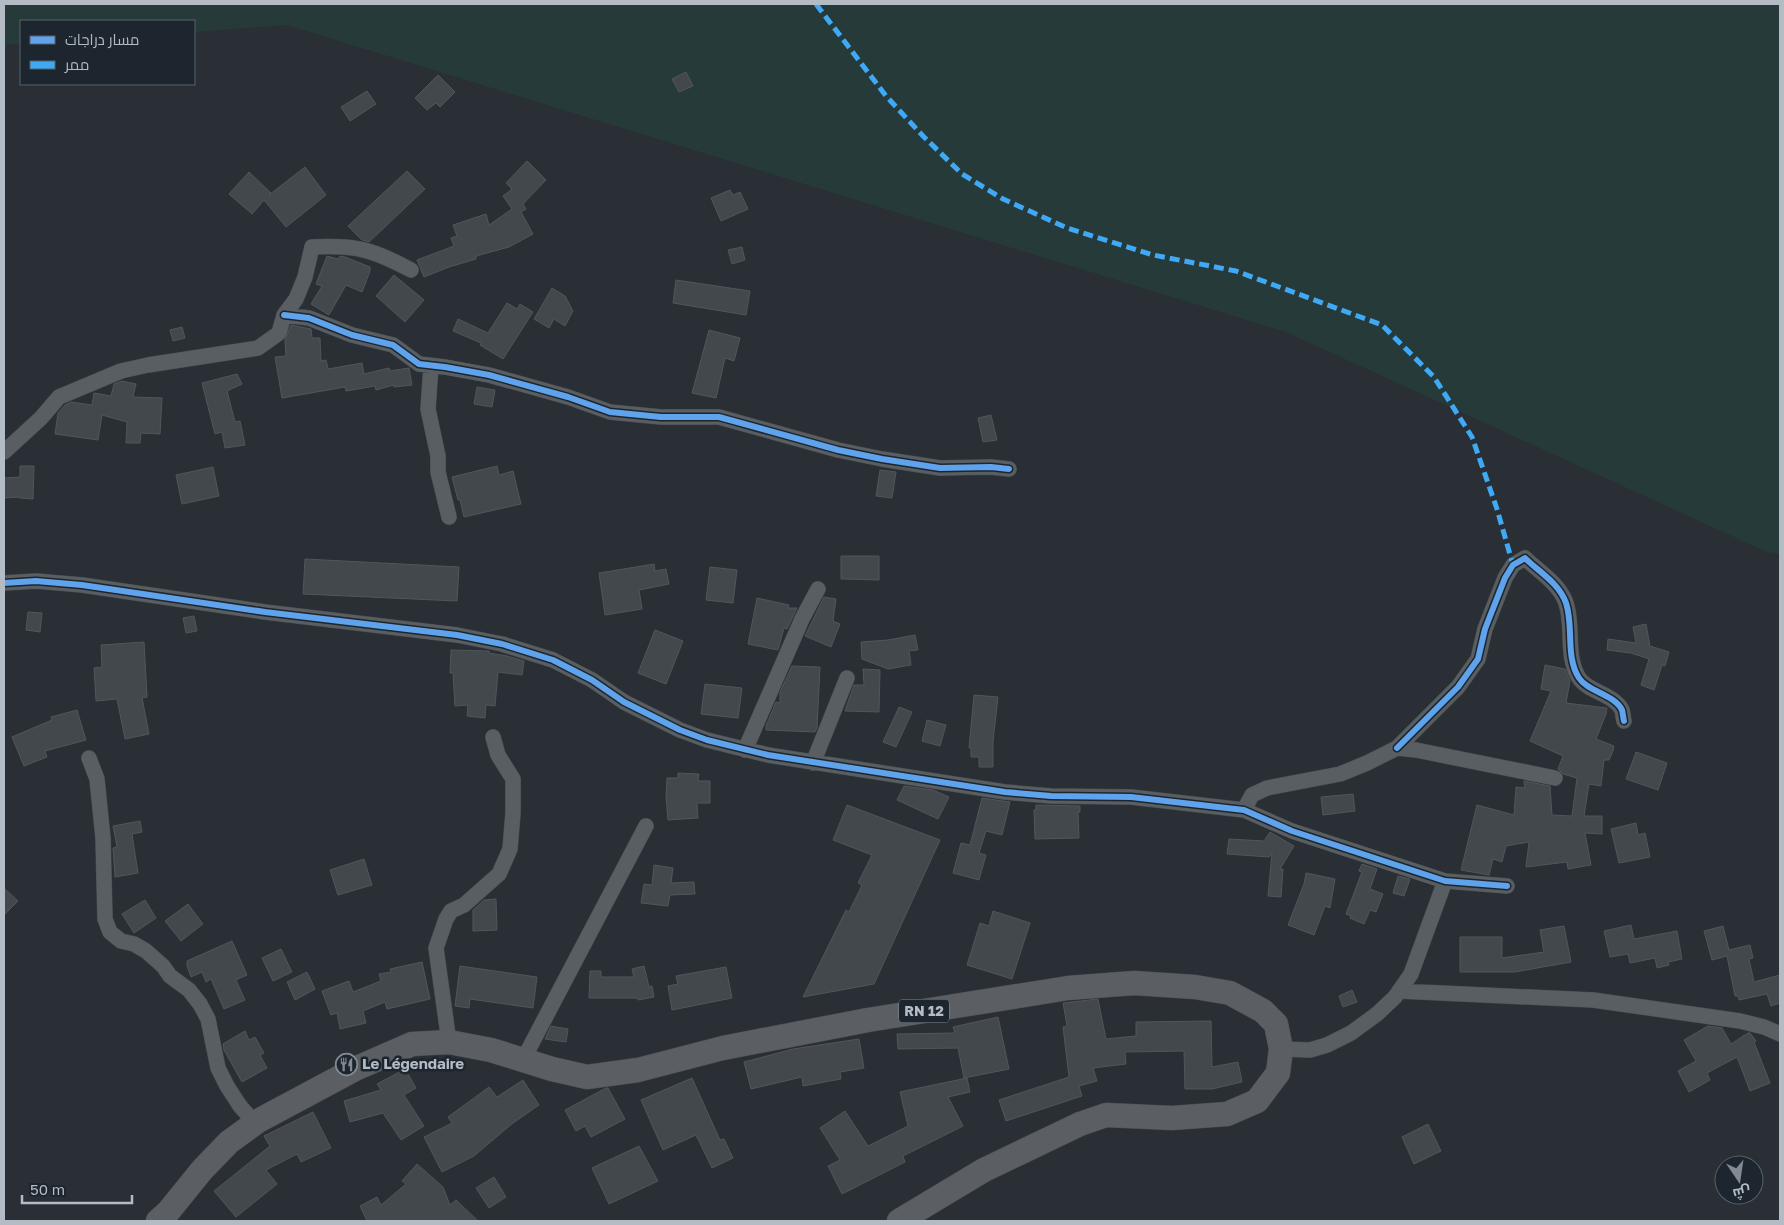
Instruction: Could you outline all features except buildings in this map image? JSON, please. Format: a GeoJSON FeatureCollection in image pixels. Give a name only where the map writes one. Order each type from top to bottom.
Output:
{"type":"FeatureCollection","features":[{"type":"Feature","properties":{"kind":"main road","name":"RN 12"},"geometry":{"type":"LineString","coordinates":[[158,1221],[229,1142],[254,1124],[357,1068],[412,1044],[449,1042],[492,1050],[587,1077],[638,1070],[723,1048],[868,1020],[1068,988],[1134,983],[1194,987],[1230,993],[1263,1011],[1276,1024],[1281,1049],[1278,1073],[1257,1101],[1227,1114],[1172,1118],[1106,1115],[1054,1135],[984,1170],[899,1221]]}},
{"type":"Feature","properties":{"kind":"street"},"geometry":{"type":"LineString","coordinates":[[4,452],[41,418],[59,397],[121,371],[258,348],[279,333],[284,315],[296,299],[305,277],[312,247],[355,247],[374,252],[411,270]]}},
{"type":"Feature","properties":{"kind":"street"},"geometry":{"type":"LineString","coordinates":[[284,315],[309,318],[352,335],[393,345],[419,364],[489,375],[568,396],[610,412],[661,417],[718,417],[838,450],[882,459],[940,468],[992,467],[1009,469]]}},
{"type":"Feature","properties":{"kind":"street"},"geometry":{"type":"LineString","coordinates":[[431,366],[428,409],[438,456],[439,478],[449,518]]}},
{"type":"Feature","properties":{"kind":"street"},"geometry":{"type":"LineString","coordinates":[[1244,810],[1252,795],[1267,788],[1340,774],[1397,748],[1458,687],[1478,659],[1484,629],[1504,578],[1512,565],[1525,558],[1553,582],[1566,602],[1570,619],[1574,666],[1580,678],[1621,709],[1624,721]]}},
{"type":"Feature","properties":{"kind":"street"},"geometry":{"type":"LineString","coordinates":[[4,583],[36,581],[82,585],[266,612],[457,635],[502,644],[553,660],[592,680],[624,702],[680,730],[706,740],[768,756],[1005,792],[1051,796],[1131,797],[1244,810],[1292,831],[1445,881],[1507,886]]}},
{"type":"Feature","properties":{"kind":"street"},"geometry":{"type":"LineString","coordinates":[[745,750],[802,619],[818,588]]}},
{"type":"Feature","properties":{"kind":"street"},"geometry":{"type":"LineString","coordinates":[[813,762],[847,678]]}},
{"type":"Feature","properties":{"kind":"street"},"geometry":{"type":"LineString","coordinates":[[449,1042],[436,948],[446,919],[499,874],[510,849],[513,779],[498,755],[493,737]]}},
{"type":"Feature","properties":{"kind":"street"},"geometry":{"type":"LineString","coordinates":[[1397,748],[1416,750],[1555,778]]}},
{"type":"Feature","properties":{"kind":"street"},"geometry":{"type":"LineString","coordinates":[[89,758],[97,779],[103,838],[105,918],[110,932],[121,941],[134,944],[146,951],[163,966],[170,976],[189,990],[200,1004],[208,1019],[218,1068],[227,1086],[254,1124]]}},
{"type":"Feature","properties":{"kind":"street"},"geometry":{"type":"LineString","coordinates":[[523,1060],[646,826]]}},
{"type":"Feature","properties":{"kind":"street"},"geometry":{"type":"LineString","coordinates":[[1281,1049],[1310,1050],[1328,1045],[1351,1033],[1377,1014],[1411,974],[1445,881]]}},
{"type":"Feature","properties":{"kind":"street"},"geometry":{"type":"LineString","coordinates":[[1399,990],[1593,1000],[1740,1021],[1764,1027],[1780,1034]]}},
{"type":"Feature","properties":{"kind":"shaded area"},"geometry":{"type":"Polygon","coordinates":[[[4,4],[1780,4],[1780,554],[1767,552],[1286,332],[287,25],[195,32],[195,20],[20,20],[20,44],[4,45],[4,4]]]}},
{"type":"Feature","properties":{"kind":"marked path"},"geometry":{"type":"LineString","coordinates":[[816,4],[886,96],[923,136],[962,174],[1003,199],[1067,228],[1153,255],[1236,271],[1382,325],[1434,377],[1472,437],[1497,509],[1513,565]]}},
{"type":"Feature","properties":{"kind":"cycle path"},"geometry":{"type":"LineString","coordinates":[[284,315],[309,318],[352,335],[393,345],[419,364],[489,375],[568,397],[610,412],[661,417],[719,417],[838,450],[882,459],[940,468],[991,467],[1009,469]]}},
{"type":"Feature","properties":{"kind":"cycle path"},"geometry":{"type":"LineString","coordinates":[[1397,748],[1458,687],[1478,659],[1485,629],[1505,578],[1513,565],[1525,558],[1554,584],[1563,596],[1568,612],[1572,660],[1579,678],[1588,687],[1613,700],[1622,710],[1624,721]]}},
{"type":"Feature","properties":{"kind":"cycle path"},"geometry":{"type":"LineString","coordinates":[[4,583],[36,581],[82,585],[265,612],[457,635],[502,644],[553,660],[592,680],[624,702],[680,730],[707,740],[768,755],[1005,792],[1051,796],[1131,797],[1244,810],[1292,831],[1445,881],[1507,886]]}},
{"type":"Feature","properties":{"kind":"place","name":"Le Légendaire"},"geometry":{"type":"Point","coordinates":[346,1064]}}]}
